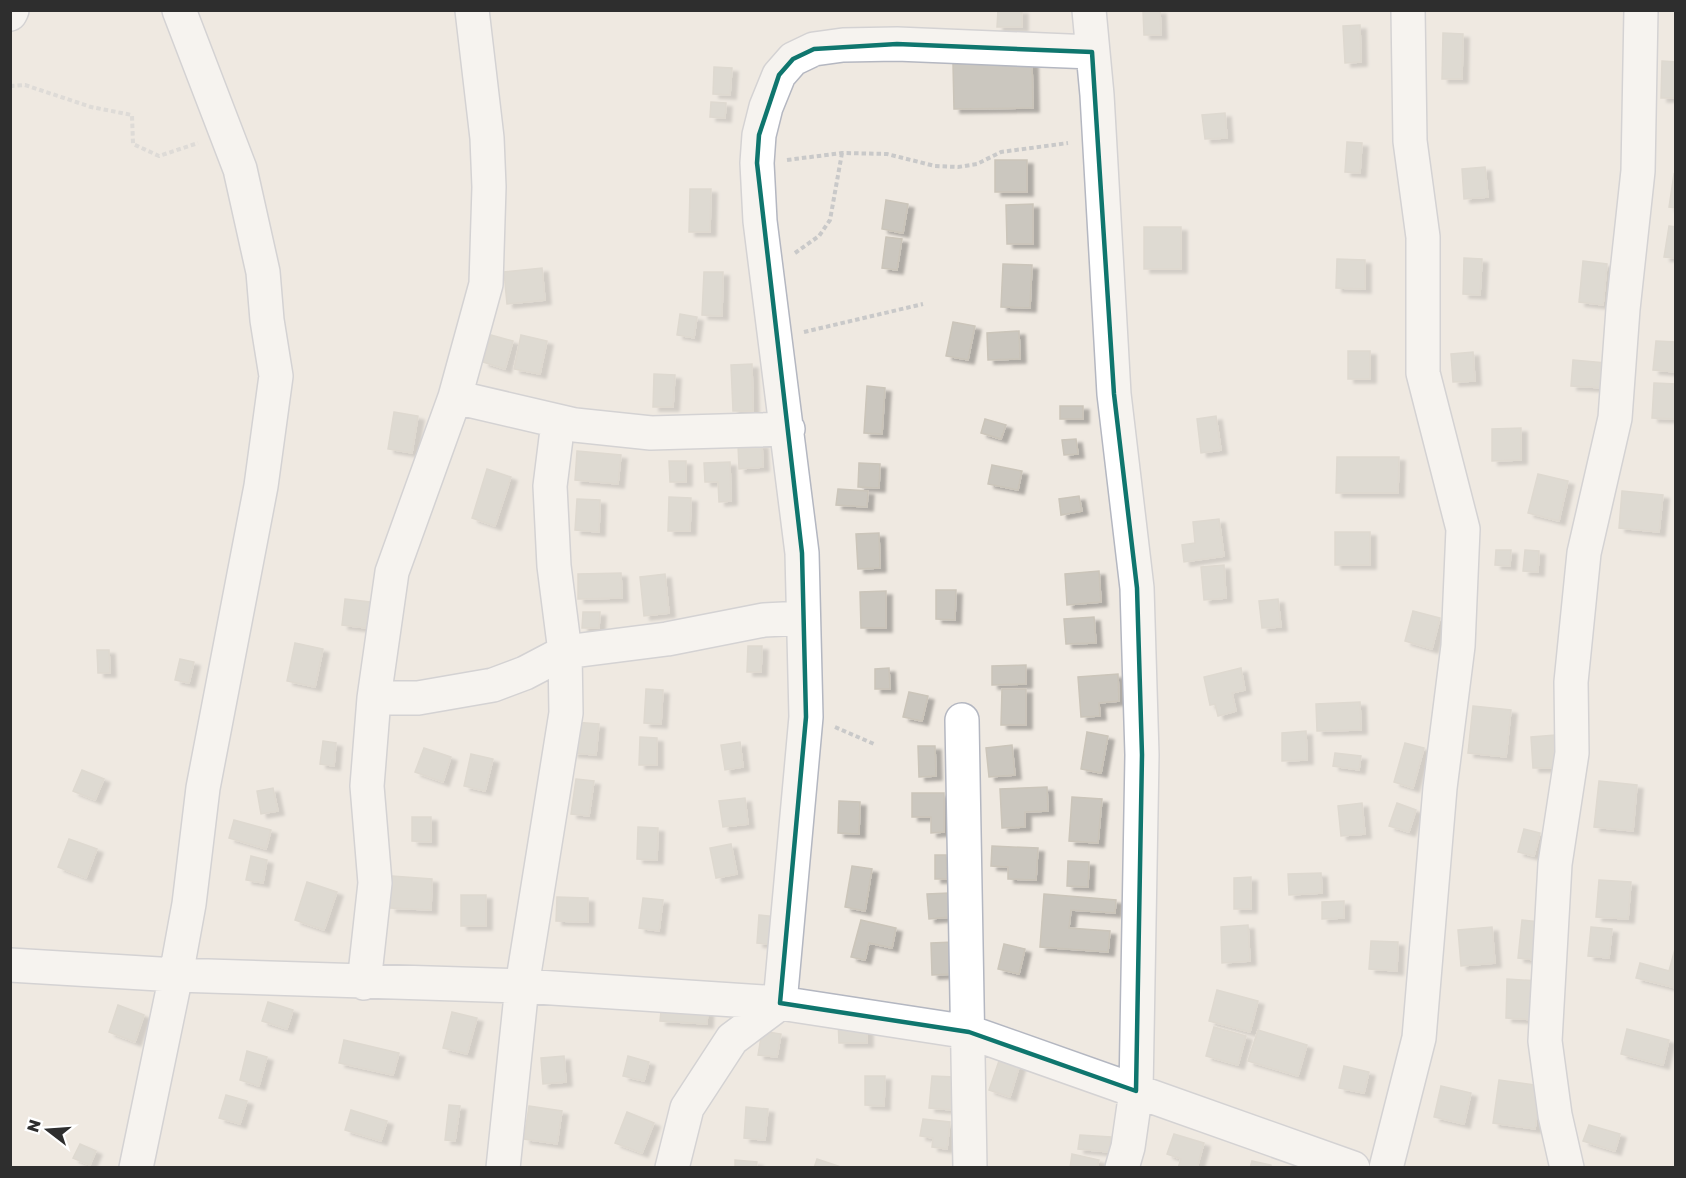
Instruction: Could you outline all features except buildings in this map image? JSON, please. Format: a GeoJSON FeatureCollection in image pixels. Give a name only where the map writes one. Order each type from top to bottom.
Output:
{"type":"FeatureCollection","features":[{"type":"Feature","properties":{"kind":"street"},"geometry":{"type":"LineString","coordinates":[[136,1167],[189,904],[203,788],[261,486],[276,376],[257,237],[240,169],[179,10]]}},
{"type":"Feature","properties":{"kind":"street"},"geometry":{"type":"LineString","coordinates":[[364,983],[375,883],[367,786],[374,698],[392,572],[455,397],[486,284],[489,187],[487,138],[472,10]]}},
{"type":"Feature","properties":{"kind":"street"},"geometry":{"type":"LineString","coordinates":[[1089,10],[1114,394],[1137,588],[1142,755],[1136,1091],[1128,1147],[1122,1167]]}},
{"type":"Feature","properties":{"kind":"street"},"geometry":{"type":"LineString","coordinates":[[1386,1167],[1419,1038],[1440,788],[1458,646],[1463,529],[1423,373],[1423,237],[1410,141],[1408,10]]}},
{"type":"Feature","properties":{"kind":"street"},"geometry":{"type":"LineString","coordinates":[[1567,1167],[1554,1115],[1545,1041],[1555,864],[1572,753],[1571,682],[1584,553],[1615,418],[1623,309],[1638,171],[1641,10]]}},
{"type":"Feature","properties":{"kind":"street"},"geometry":{"type":"LineString","coordinates":[[672,1167],[687,1108],[732,1038],[780,1004],[806,717],[802,553],[757,163],[759,135],[779,75],[793,59],[814,49],[843,45],[897,44],[1092,52]]}},
{"type":"Feature","properties":{"kind":"street"},"geometry":{"type":"LineString","coordinates":[[455,397],[558,422],[651,433],[788,429]]}},
{"type":"Feature","properties":{"kind":"street"},"geometry":{"type":"LineString","coordinates":[[504,1167],[522,986],[566,713],[565,652],[554,566],[550,486],[558,422]]}},
{"type":"Feature","properties":{"kind":"street"},"geometry":{"type":"LineString","coordinates":[[374,698],[418,698],[493,686],[565,652],[667,639],[764,620],[803,618]]}},
{"type":"Feature","properties":{"kind":"street"},"geometry":{"type":"LineString","coordinates":[[962,720],[970,1167]]}},
{"type":"Feature","properties":{"kind":"street"},"geometry":{"type":"LineString","coordinates":[[10,965],[364,983],[522,986],[780,1004],[969,1032],[1353,1167]]}},
{"type":"Feature","properties":{"kind":"path"},"geometry":{"type":"LineString","coordinates":[[10,86],[25,85],[91,107],[132,115],[133,144],[159,156],[217,138],[229,145]]}},
{"type":"Feature","properties":{"kind":"path"},"geometry":{"type":"LineString","coordinates":[[757,163],[842,153],[887,154],[935,166],[958,167],[977,164],[1001,152],[1099,140]]}},
{"type":"Feature","properties":{"kind":"path"},"geometry":{"type":"LineString","coordinates":[[768,273],[819,236],[830,220],[842,153]]}},
{"type":"Feature","properties":{"kind":"path"},"geometry":{"type":"LineString","coordinates":[[776,339],[923,304]]}},
{"type":"Feature","properties":{"kind":"path"},"geometry":{"type":"LineString","coordinates":[[806,717],[874,744]]}},
{"type":"Feature","properties":{"kind":"highlighted area"},"geometry":{"type":"Polygon","coordinates":[[[897,44],[1092,52],[1114,394],[1137,588],[1142,755],[1136,1091],[969,1032],[780,1003],[806,717],[802,553],[757,163],[759,135],[779,75],[793,59],[814,49],[897,44]]]}}]}
